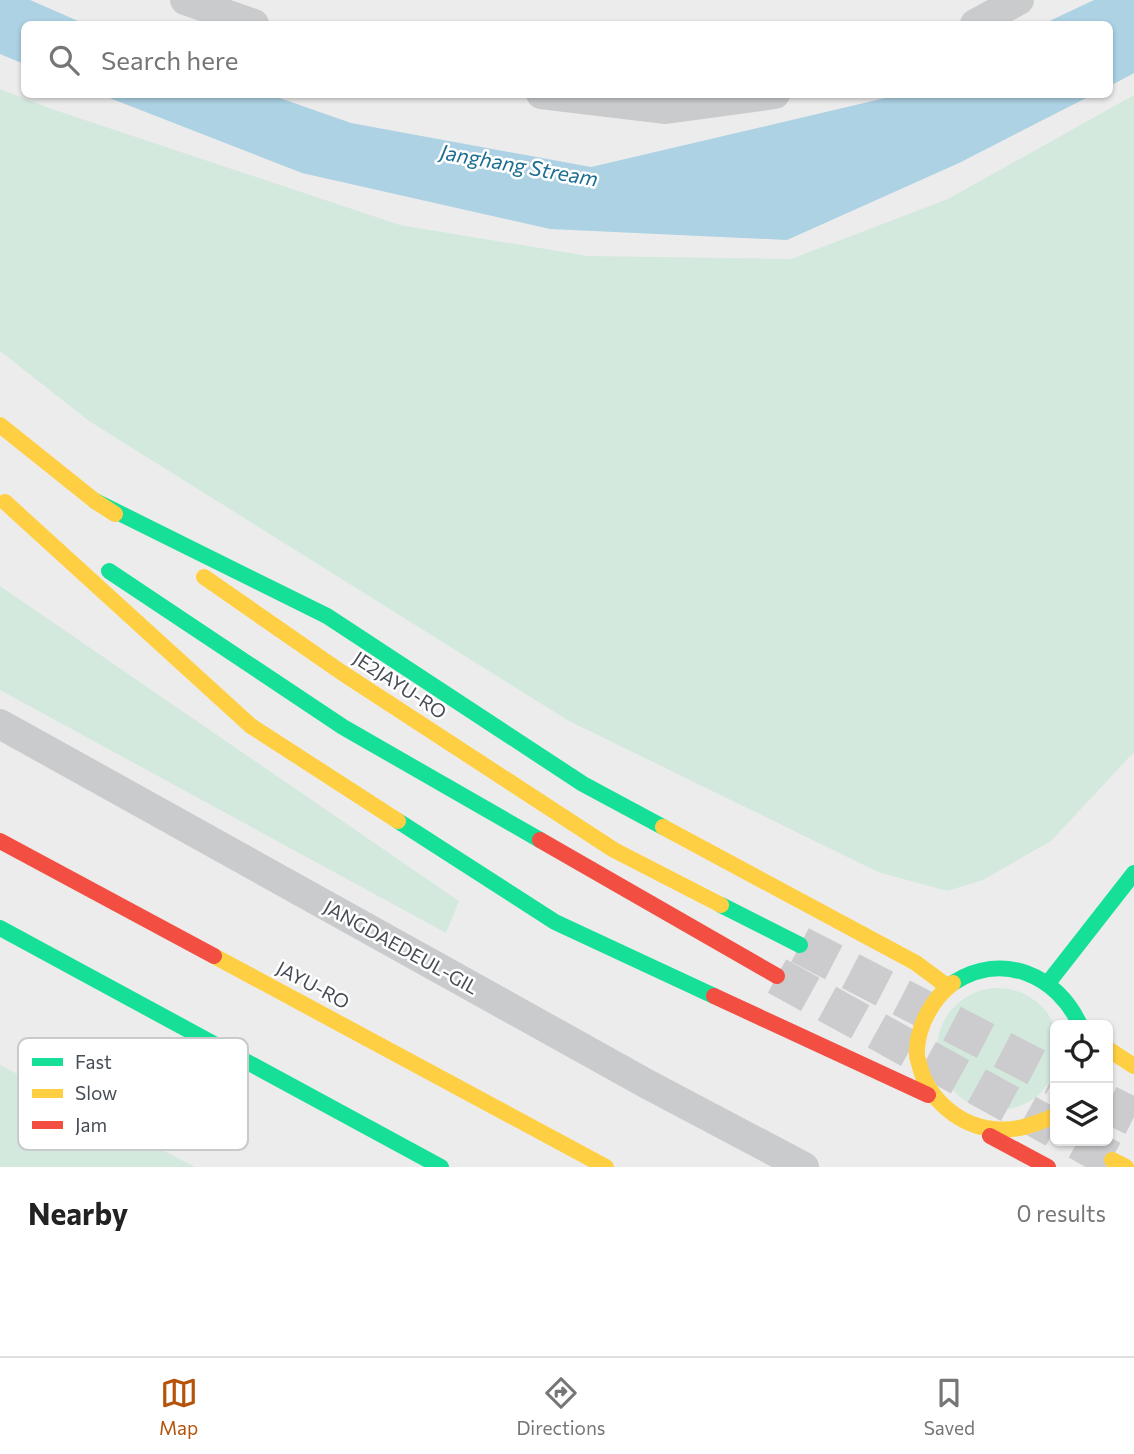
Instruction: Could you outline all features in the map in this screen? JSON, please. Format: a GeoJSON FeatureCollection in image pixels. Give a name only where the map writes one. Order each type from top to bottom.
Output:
{"type":"FeatureCollection","features":[{"type":"Feature","properties":{"kind":"main road","name":"JE2JAYU-RO"},"geometry":{"type":"LineString","coordinates":[[0,425],[95,501],[341,672],[614,850],[800,945]]}},
{"type":"Feature","properties":{"kind":"main road"},"geometry":{"type":"LineString","coordinates":[[3,499],[343,727],[777,976]]}},
{"type":"Feature","properties":{"kind":"main road"},"geometry":{"type":"LineString","coordinates":[[3,499],[251,726],[555,922],[928,1095]]}},
{"type":"Feature","properties":{"kind":"main road"},"geometry":{"type":"LineString","coordinates":[[95,501],[327,616],[583,784],[916,963],[948,987]]}},
{"type":"Feature","properties":{"kind":"main road","name":"JAYU-RO"},"geometry":{"type":"LineString","coordinates":[[0,841],[606,1167]]}},
{"type":"Feature","properties":{"kind":"main road"},"geometry":{"type":"LineString","coordinates":[[1048,983],[1134,873]]}},
{"type":"Feature","properties":{"kind":"main road"},"geometry":{"type":"LineString","coordinates":[[0,928],[203,1038]]}},
{"type":"Feature","properties":{"kind":"main road"},"geometry":{"type":"LineString","coordinates":[[1048,1167],[990,1136],[965,1129],[944,1115],[928,1095],[919,1073],[916,1049],[920,1026],[931,1004],[948,987],[971,973],[998,968],[1024,971],[1048,983],[1064,996],[1078,1020]]}},
{"type":"Feature","properties":{"kind":"main road"},"geometry":{"type":"LineString","coordinates":[[1113,1052],[1134,1066]]}},
{"type":"Feature","properties":{"kind":"main road"},"geometry":{"type":"LineString","coordinates":[[248,1062],[441,1167]]}},
{"type":"Feature","properties":{"kind":"main road"},"geometry":{"type":"LineString","coordinates":[[990,1136],[1017,1135],[1043,1126],[1050,1120]]}},
{"type":"Feature","properties":{"kind":"street"},"geometry":{"type":"LineString","coordinates":[[185,0],[245,21]]}},
{"type":"Feature","properties":{"kind":"street"},"geometry":{"type":"LineString","coordinates":[[980,21],[1019,0]]}},
{"type":"Feature","properties":{"kind":"street"},"geometry":{"type":"LineString","coordinates":[[574,98],[666,109],[746,98]]}},
{"type":"Feature","properties":{"kind":"street","name":"JANGDAEDEUL-GIL"},"geometry":{"type":"LineString","coordinates":[[0,724],[623,1070],[804,1167]]}},
{"type":"Feature","properties":{"kind":"green space"},"geometry":{"type":"Polygon","coordinates":[[[0,89],[49,108],[400,225],[588,256],[791,259],[948,199],[1134,95],[1134,752],[1051,841],[983,880],[947,891],[878,872],[569,721],[89,421],[0,351],[0,89]]]}},
{"type":"Feature","properties":{"kind":"green space"},"geometry":{"type":"Polygon","coordinates":[[[0,586],[459,901],[446,933],[0,690],[0,586]]]}},
{"type":"Feature","properties":{"kind":"green space"},"geometry":{"type":"Polygon","coordinates":[[[998,988],[1022,992],[1052,1020],[1050,1081],[1032,1100],[1022,1106],[998,1110],[974,1106],[955,1092],[941,1073],[937,1049],[941,1025],[955,1006],[974,992],[998,988]]]}},
{"type":"Feature","properties":{"kind":"green space"},"geometry":{"type":"Polygon","coordinates":[[[0,1065],[18,1074],[18,1150],[162,1150],[195,1167],[0,1167],[0,1065]]]}},
{"type":"Feature","properties":{"kind":"water"},"geometry":{"type":"Polygon","coordinates":[[[0,0],[30,0],[78,21],[21,21],[21,63],[0,54],[0,0]]]}},
{"type":"Feature","properties":{"kind":"water"},"geometry":{"type":"Polygon","coordinates":[[[1094,0],[1134,0],[1134,73],[1113,84],[1113,21],[1049,21],[1094,0]]]}},
{"type":"Feature","properties":{"kind":"water","name":"Janghang Stream"},"geometry":{"type":"Polygon","coordinates":[[[110,98],[280,98],[351,123],[591,167],[885,98],[1086,98],[959,163],[787,240],[550,229],[302,173],[110,98]]]}},
{"type":"Feature","properties":{"kind":"tunnel"},"geometry":{"type":"LineString","coordinates":[[800,945],[1050,1074]]}},
{"type":"Feature","properties":{"kind":"tunnel"},"geometry":{"type":"LineString","coordinates":[[777,976],[1050,1126]]}},
{"type":"Feature","properties":{"kind":"tunnel"},"geometry":{"type":"LineString","coordinates":[[1113,1106],[1134,1117]]}},
{"type":"Feature","properties":{"kind":"tunnel"},"geometry":{"type":"LineString","coordinates":[[1087,1146],[1112,1160]]}},
{"type":"Feature","properties":{"kind":"traffic: fast"},"geometry":{"type":"LineString","coordinates":[[95,501],[327,616],[583,784],[663,827]]}},
{"type":"Feature","properties":{"kind":"traffic: fast"},"geometry":{"type":"LineString","coordinates":[[109,571],[343,727],[540,840]]}},
{"type":"Feature","properties":{"kind":"traffic: fast"},"geometry":{"type":"LineString","coordinates":[[398,821],[555,922],[714,996]]}},
{"type":"Feature","properties":{"kind":"traffic: fast"},"geometry":{"type":"LineString","coordinates":[[1048,983],[1134,873]]}},
{"type":"Feature","properties":{"kind":"traffic: fast"},"geometry":{"type":"LineString","coordinates":[[721,905],[800,945]]}},
{"type":"Feature","properties":{"kind":"traffic: fast"},"geometry":{"type":"LineString","coordinates":[[0,928],[203,1038]]}},
{"type":"Feature","properties":{"kind":"traffic: fast"},"geometry":{"type":"LineString","coordinates":[[953,983],[991,969],[1027,973],[1043,981],[1057,993],[1077,1020]]}},
{"type":"Feature","properties":{"kind":"traffic: fast"},"geometry":{"type":"LineString","coordinates":[[248,1062],[441,1167]]}},
{"type":"Feature","properties":{"kind":"traffic: slow"},"geometry":{"type":"LineString","coordinates":[[0,425],[115,514]]}},
{"type":"Feature","properties":{"kind":"traffic: slow"},"geometry":{"type":"LineString","coordinates":[[5,502],[251,726],[398,821]]}},
{"type":"Feature","properties":{"kind":"traffic: slow"},"geometry":{"type":"LineString","coordinates":[[204,577],[341,672],[614,850],[721,905]]}},
{"type":"Feature","properties":{"kind":"traffic: slow"},"geometry":{"type":"LineString","coordinates":[[663,827],[916,963],[948,987]]}},
{"type":"Feature","properties":{"kind":"traffic: slow"},"geometry":{"type":"LineString","coordinates":[[214,956],[606,1167]]}},
{"type":"Feature","properties":{"kind":"traffic: slow"},"geometry":{"type":"LineString","coordinates":[[953,983],[939,996],[920,1032],[917,1056],[930,1090],[958,1117],[981,1127],[1002,1130],[1018,1128],[1050,1118]]}},
{"type":"Feature","properties":{"kind":"traffic: slow"},"geometry":{"type":"LineString","coordinates":[[1113,1052],[1134,1066]]}},
{"type":"Feature","properties":{"kind":"traffic: slow"},"geometry":{"type":"LineString","coordinates":[[1112,1160],[1126,1167]]}},
{"type":"Feature","properties":{"kind":"traffic: jam"},"geometry":{"type":"LineString","coordinates":[[540,840],[777,976]]}},
{"type":"Feature","properties":{"kind":"traffic: jam"},"geometry":{"type":"LineString","coordinates":[[0,841],[214,956]]}},
{"type":"Feature","properties":{"kind":"traffic: jam"},"geometry":{"type":"LineString","coordinates":[[714,996],[928,1095]]}},
{"type":"Feature","properties":{"kind":"traffic: jam"},"geometry":{"type":"LineString","coordinates":[[990,1136],[1048,1167]]}}]}
